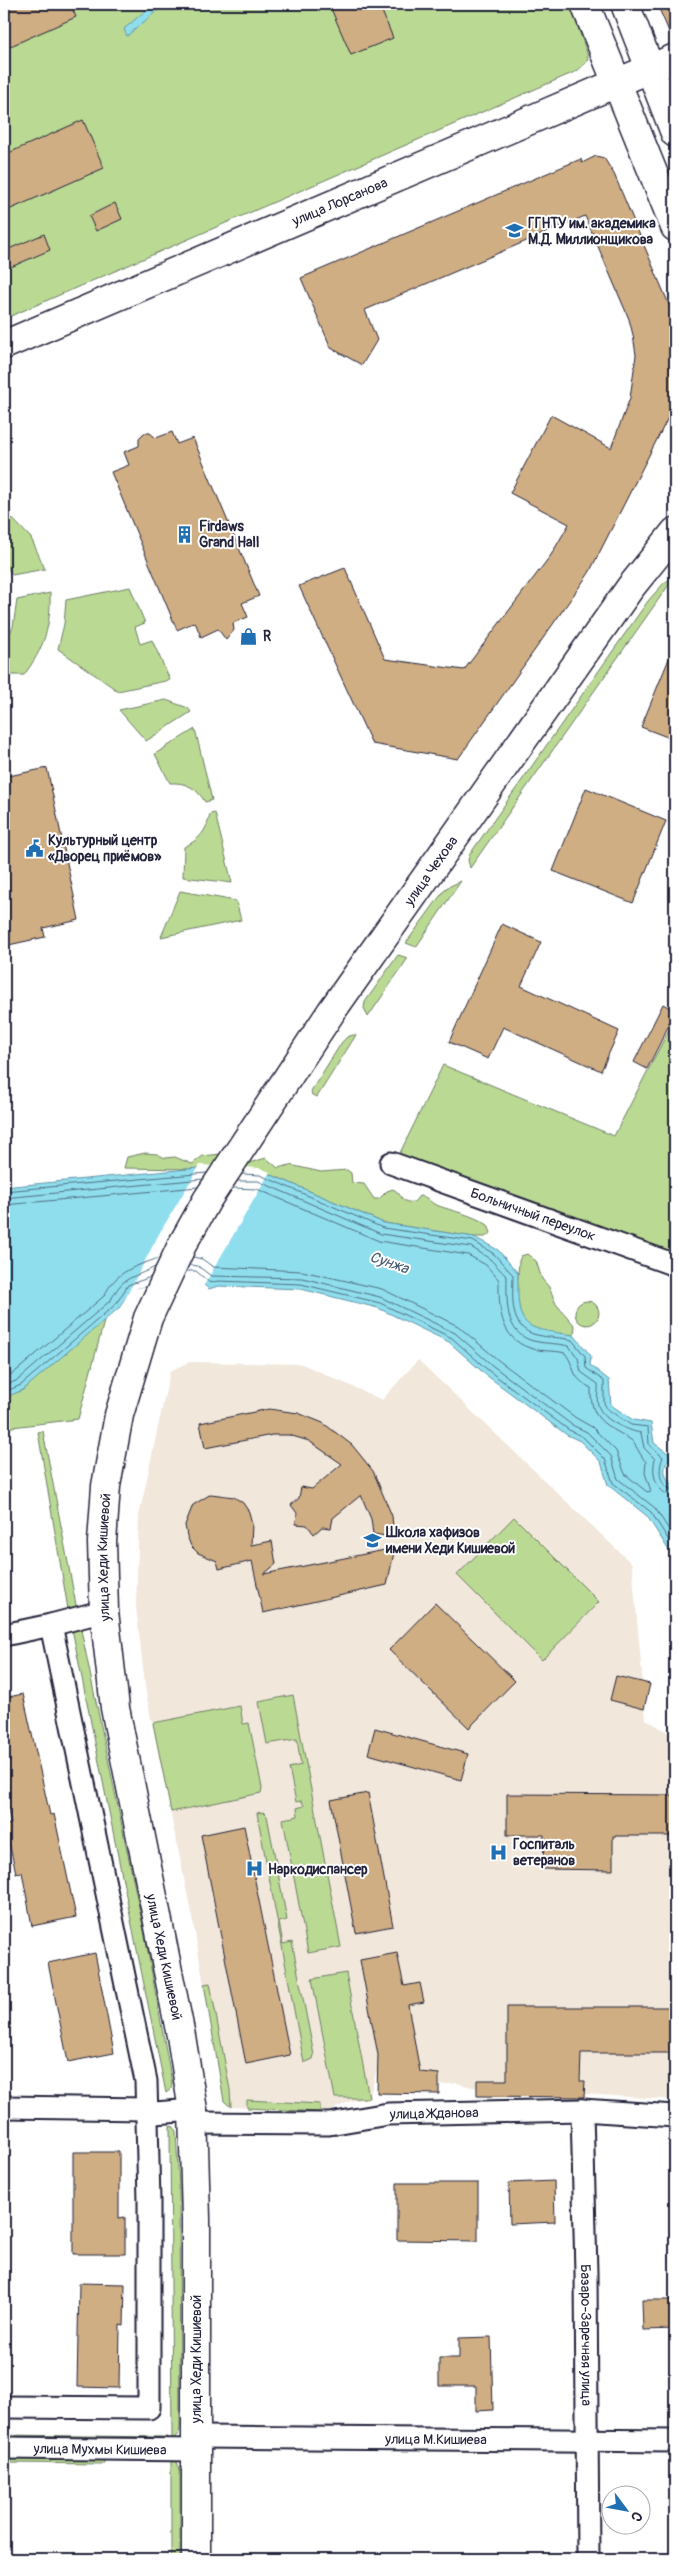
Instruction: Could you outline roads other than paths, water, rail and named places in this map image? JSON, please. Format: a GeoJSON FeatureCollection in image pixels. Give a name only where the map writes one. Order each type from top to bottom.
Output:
{"type":"FeatureCollection","features":[{"type":"Feature","properties":{"kind":"main road"},"geometry":{"type":"LineString","coordinates":[[585,4],[675,227]]}},
{"type":"Feature","properties":{"kind":"main road"},"geometry":{"type":"LineString","coordinates":[[626,4],[664,63],[675,133]]}},
{"type":"Feature","properties":{"kind":"main road","name":"улица Лорсанова"},"geometry":{"type":"LineString","coordinates":[[4,345],[664,63]]}},
{"type":"Feature","properties":{"kind":"main road"},"geometry":{"type":"LineString","coordinates":[[630,588],[675,532]]}},
{"type":"Feature","properties":{"kind":"main road"},"geometry":{"type":"LineString","coordinates":[[630,588],[657,565],[675,556]]}},
{"type":"Feature","properties":{"kind":"main road","name":"улица Чехова"},"geometry":{"type":"LineString","coordinates":[[134,1360],[162,1284],[207,1200],[331,1012],[630,588]]}},
{"type":"Feature","properties":{"kind":"main road","name":"улица Хеди Кишиевой"},"geometry":{"type":"LineString","coordinates":[[134,1360],[115,1432],[106,1486],[102,1542],[104,1611],[115,1708],[181,2036],[194,2117],[196,2559]]}},
{"type":"Feature","properties":{"kind":"street","name":"Больничный переулок"},"geometry":{"type":"LineString","coordinates":[[391,1163],[675,1265]]}},
{"type":"Feature","properties":{"kind":"street"},"geometry":{"type":"LineString","coordinates":[[4,1635],[104,1611]]}},
{"type":"Feature","properties":{"kind":"street"},"geometry":{"type":"LineString","coordinates":[[4,2407],[149,2408],[149,2201],[146,2081],[51,1625]]}},
{"type":"Feature","properties":{"kind":"street","name":"улица Жданова"},"geometry":{"type":"LineString","coordinates":[[4,2107],[147,2109],[155,2113],[194,2117],[329,2124],[388,2114],[582,2110],[675,2116]]}},
{"type":"Feature","properties":{"kind":"street","name":"Базаро-Заречная улица"},"geometry":{"type":"LineString","coordinates":[[582,2110],[588,2559]]}},
{"type":"Feature","properties":{"kind":"street","name":"улица М.Кишиева"},"geometry":{"type":"LineString","coordinates":[[196,2444],[675,2441]]}},
{"type":"Feature","properties":{"kind":"street","name":"улица Мухмы Кишиева"},"geometry":{"type":"LineString","coordinates":[[4,2448],[196,2444]]}},
{"type":"Feature","properties":{"kind":"water"},"geometry":{"type":"Polygon","coordinates":[[[153,4],[165,4],[127,36],[124,29],[153,4]]]}},
{"type":"Feature","properties":{"kind":"water","name":"Сунжа"},"geometry":{"type":"Polygon","coordinates":[[[198,1168],[260,1170],[384,1223],[474,1237],[498,1250],[518,1273],[519,1305],[526,1322],[533,1327],[543,1330],[574,1335],[591,1356],[590,1365],[609,1380],[611,1405],[633,1420],[651,1423],[654,1443],[672,1456],[666,1464],[665,1472],[668,1479],[675,1486],[675,1560],[647,1516],[608,1485],[601,1462],[580,1441],[567,1435],[486,1375],[449,1342],[378,1308],[301,1289],[218,1286],[209,1289],[193,1276],[131,1289],[120,1307],[23,1390],[4,1398],[4,1187],[198,1168]]]}},
{"type":"Feature","properties":{"kind":"place","name":"ГГНТУ им. академика М.Д. Миллионщикова"},"geometry":{"type":"Point","coordinates":[514,231]}},
{"type":"Feature","properties":{"kind":"place","name":"Firdaws Grand Hall"},"geometry":{"type":"Point","coordinates":[185,534]}},
{"type":"Feature","properties":{"kind":"place","name":"R"},"geometry":{"type":"Point","coordinates":[249,636]}},
{"type":"Feature","properties":{"kind":"place","name":"Культурный центр «Дворец приёмов»"},"geometry":{"type":"Point","coordinates":[34,848]}},
{"type":"Feature","properties":{"kind":"place","name":"Школа хафизов имени Хеди Кишиевой"},"geometry":{"type":"Point","coordinates":[372,1540]}},
{"type":"Feature","properties":{"kind":"place","name":"Госпиталь ветеранов"},"geometry":{"type":"Point","coordinates":[499,1852]}},
{"type":"Feature","properties":{"kind":"place","name":"Наркодиспансер"},"geometry":{"type":"Point","coordinates":[254,1869]}}]}
